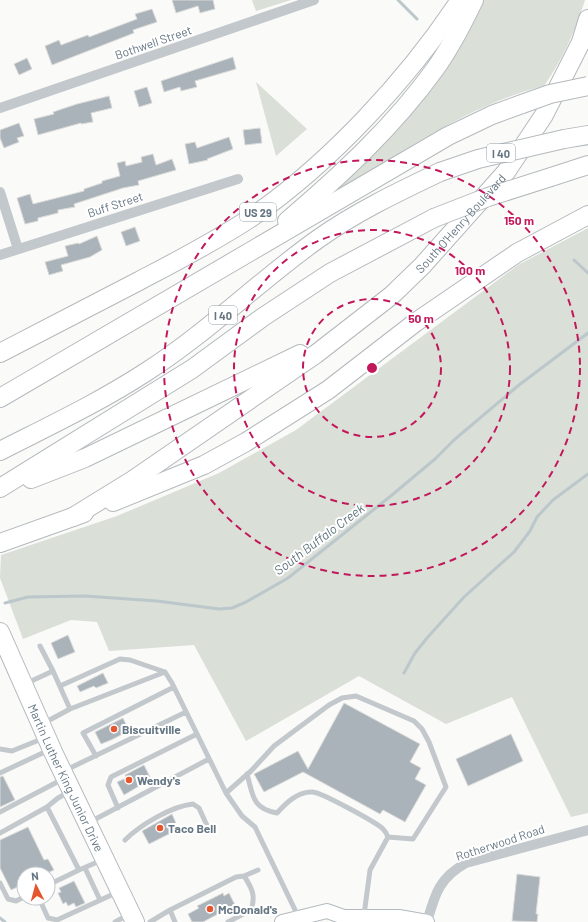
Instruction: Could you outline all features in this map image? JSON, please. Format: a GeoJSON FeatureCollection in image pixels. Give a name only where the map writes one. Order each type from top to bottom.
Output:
{"type":"FeatureCollection","features":[{"type":"Feature","properties":{"kind":"highway","name":"US 29"},"geometry":{"type":"LineString","coordinates":[[0,354],[169,265],[217,238],[258,212],[313,167],[366,116],[403,76],[460,0]]}},
{"type":"Feature","properties":{"kind":"highway"},"geometry":{"type":"LineString","coordinates":[[192,285],[276,229],[326,188],[374,141],[412,99],[436,68],[474,0]]}},
{"type":"Feature","properties":{"kind":"highway","name":"South O'Henry Boulevard"},"geometry":{"type":"LineString","coordinates":[[355,324],[392,295],[422,266],[506,172],[544,115],[581,42],[588,19]]}},
{"type":"Feature","properties":{"kind":"highway"},"geometry":{"type":"LineString","coordinates":[[0,398],[47,372],[192,285],[448,136],[492,115],[550,94],[588,86]]}},
{"type":"Feature","properties":{"kind":"highway","name":"I 40"},"geometry":{"type":"LineString","coordinates":[[0,451],[77,411],[146,372],[224,315],[318,239],[367,208],[440,172],[486,157],[564,138],[588,135]]}},
{"type":"Feature","properties":{"kind":"highway","name":"I 40"},"geometry":{"type":"LineString","coordinates":[[0,488],[192,369],[263,317],[330,273],[434,218],[488,196],[588,165]]}},
{"type":"Feature","properties":{"kind":"highway"},"geometry":{"type":"LineString","coordinates":[[0,543],[171,480],[204,465],[246,442],[328,390],[416,322],[517,253],[588,215]]}},
{"type":"Feature","properties":{"kind":"highway"},"geometry":{"type":"LineString","coordinates":[[0,491],[85,458],[304,352],[355,324]]}},
{"type":"Feature","properties":{"kind":"highway"},"geometry":{"type":"LineString","coordinates":[[73,517],[133,480],[316,354],[355,324]]}},
{"type":"Feature","properties":{"kind":"highway","name":"Martin Luther King Junior Drive"},"geometry":{"type":"LineString","coordinates":[[0,632],[47,737],[133,918]]}},
{"type":"Feature","properties":{"kind":"main road"},"geometry":{"type":"LineString","coordinates":[[282,922],[327,911],[339,919],[364,916],[399,917],[427,922]]}},
{"type":"Feature","properties":{"kind":"street","name":"Bothwell Street"},"geometry":{"type":"LineString","coordinates":[[0,108],[314,0]]}},
{"type":"Feature","properties":{"kind":"street","name":"Buff Street"},"geometry":{"type":"LineString","coordinates":[[0,255],[238,178]]}},
{"type":"Feature","properties":{"kind":"street"},"geometry":{"type":"LineString","coordinates":[[0,192],[18,249]]}},
{"type":"Feature","properties":{"kind":"street","name":"Rotherwood Road"},"geometry":{"type":"LineString","coordinates":[[427,922],[436,893],[442,882],[454,870],[466,863],[588,830]]}},
{"type":"Feature","properties":{"kind":"lane"},"geometry":{"type":"LineString","coordinates":[[40,646],[70,709]]}},
{"type":"Feature","properties":{"kind":"lane"},"geometry":{"type":"LineString","coordinates":[[60,686],[120,659],[130,660],[164,672],[174,687],[226,793],[242,816],[254,827],[298,917]]}},
{"type":"Feature","properties":{"kind":"lane"},"geometry":{"type":"LineString","coordinates":[[24,684],[52,671]]}},
{"type":"Feature","properties":{"kind":"lane"},"geometry":{"type":"LineString","coordinates":[[0,773],[47,737],[70,709],[164,672]]}},
{"type":"Feature","properties":{"kind":"lane"},"geometry":{"type":"LineString","coordinates":[[96,756],[83,733],[174,687]]}},
{"type":"Feature","properties":{"kind":"lane"},"geometry":{"type":"LineString","coordinates":[[226,793],[274,746],[329,705],[342,698],[356,696],[414,721],[422,729],[429,742],[446,787],[414,839],[388,837]]}},
{"type":"Feature","properties":{"kind":"lane"},"geometry":{"type":"LineString","coordinates":[[0,812],[67,780],[96,756],[186,712]]}},
{"type":"Feature","properties":{"kind":"lane"},"geometry":{"type":"LineString","coordinates":[[118,808],[108,785],[111,777],[197,734]]}},
{"type":"Feature","properties":{"kind":"lane"},"geometry":{"type":"LineString","coordinates":[[0,749],[12,751],[47,737]]}},
{"type":"Feature","properties":{"kind":"lane"},"geometry":{"type":"LineString","coordinates":[[88,823],[209,759]]}},
{"type":"Feature","properties":{"kind":"lane"},"geometry":{"type":"LineString","coordinates":[[247,774],[256,803],[267,812],[277,813],[286,803],[296,796],[312,792],[362,816],[384,829],[388,837]]}},
{"type":"Feature","properties":{"kind":"lane"},"geometry":{"type":"LineString","coordinates":[[0,833],[47,807],[58,798],[67,780]]}},
{"type":"Feature","properties":{"kind":"lane"},"geometry":{"type":"LineString","coordinates":[[125,840],[137,829],[184,805],[193,804],[199,808],[209,830]]}},
{"type":"Feature","properties":{"kind":"lane"},"geometry":{"type":"LineString","coordinates":[[47,807],[79,870]]}},
{"type":"Feature","properties":{"kind":"lane"},"geometry":{"type":"LineString","coordinates":[[364,916],[370,870],[388,837]]}},
{"type":"Feature","properties":{"kind":"lane"},"geometry":{"type":"LineString","coordinates":[[56,881],[105,859]]}},
{"type":"Feature","properties":{"kind":"lane"},"geometry":{"type":"LineString","coordinates":[[85,868],[100,900]]}},
{"type":"Feature","properties":{"kind":"lane"},"geometry":{"type":"LineString","coordinates":[[150,922],[170,910],[236,877],[244,876],[258,870]]}},
{"type":"Feature","properties":{"kind":"lane"},"geometry":{"type":"LineString","coordinates":[[228,922],[252,910],[255,900],[252,889],[244,876]]}},
{"type":"Feature","properties":{"kind":"lane"},"geometry":{"type":"LineString","coordinates":[[0,883],[8,899],[16,901]]}},
{"type":"Feature","properties":{"kind":"lane"},"geometry":{"type":"LineString","coordinates":[[42,906],[48,918],[57,920],[120,891]]}},
{"type":"Feature","properties":{"kind":"lane"},"geometry":{"type":"LineString","coordinates":[[170,910],[175,922]]}},
{"type":"Feature","properties":{"kind":"lane"},"geometry":{"type":"LineString","coordinates":[[115,922],[133,918]]}},
{"type":"Feature","properties":{"kind":"shaded area"},"geometry":{"type":"Polygon","coordinates":[[[252,0],[291,0],[256,11],[252,0]]]}},
{"type":"Feature","properties":{"kind":"shaded area"},"geometry":{"type":"Polygon","coordinates":[[[483,0],[585,0],[568,44],[557,66],[544,86],[490,104],[465,116],[414,144],[341,190],[338,185],[464,37],[483,0]]]}},
{"type":"Feature","properties":{"kind":"shaded area"},"geometry":{"type":"Polygon","coordinates":[[[256,82],[307,129],[276,156],[256,82]]]}},
{"type":"Feature","properties":{"kind":"shaded area"},"geometry":{"type":"Polygon","coordinates":[[[588,228],[588,813],[571,817],[512,697],[446,724],[359,676],[246,741],[194,645],[109,651],[97,622],[71,620],[23,639],[0,578],[1,555],[117,516],[219,473],[296,430],[518,265],[588,228]]]}},
{"type":"Feature","properties":{"kind":"building"},"geometry":{"type":"Polygon","coordinates":[[[172,0],[213,0],[215,9],[200,13],[198,6],[176,13],[172,0]]]}},
{"type":"Feature","properties":{"kind":"building"},"geometry":{"type":"Polygon","coordinates":[[[152,9],[157,22],[133,30],[134,33],[52,65],[45,46],[59,40],[61,45],[88,35],[89,37],[137,19],[135,14],[152,9]]]}},
{"type":"Feature","properties":{"kind":"building"},"geometry":{"type":"Polygon","coordinates":[[[233,57],[236,69],[195,81],[197,87],[181,91],[180,87],[164,92],[161,81],[233,57]]]}},
{"type":"Feature","properties":{"kind":"building"},"geometry":{"type":"Polygon","coordinates":[[[27,58],[32,69],[19,75],[14,64],[27,58]]]}},
{"type":"Feature","properties":{"kind":"building"},"geometry":{"type":"Polygon","coordinates":[[[147,87],[152,103],[139,107],[134,91],[147,87]]]}},
{"type":"Feature","properties":{"kind":"building"},"geometry":{"type":"Polygon","coordinates":[[[109,96],[112,108],[91,113],[93,122],[81,123],[38,135],[34,119],[54,114],[53,112],[77,104],[109,96]]]}},
{"type":"Feature","properties":{"kind":"building"},"geometry":{"type":"Polygon","coordinates":[[[19,123],[24,136],[17,138],[19,142],[4,148],[0,138],[0,130],[19,123]]]}},
{"type":"Feature","properties":{"kind":"building"},"geometry":{"type":"Polygon","coordinates":[[[260,128],[262,143],[245,145],[243,130],[260,128]]]}},
{"type":"Feature","properties":{"kind":"building"},"geometry":{"type":"Polygon","coordinates":[[[229,137],[233,149],[207,159],[208,160],[189,164],[185,144],[195,142],[197,148],[229,137]]]}},
{"type":"Feature","properties":{"kind":"building"},"geometry":{"type":"Polygon","coordinates":[[[153,154],[156,165],[172,159],[176,170],[138,181],[139,185],[123,188],[74,204],[75,207],[58,210],[58,213],[38,218],[38,221],[25,224],[17,198],[30,194],[33,204],[84,191],[84,189],[102,183],[102,181],[120,176],[117,163],[125,161],[126,166],[142,162],[141,157],[153,154]]]}},
{"type":"Feature","properties":{"kind":"building"},"geometry":{"type":"Polygon","coordinates":[[[135,227],[140,241],[126,246],[121,232],[135,227]]]}},
{"type":"Feature","properties":{"kind":"building"},"geometry":{"type":"Polygon","coordinates":[[[97,236],[102,250],[90,257],[61,265],[63,271],[49,275],[45,262],[68,256],[65,246],[79,244],[97,236]]]}},
{"type":"Feature","properties":{"kind":"building"},"geometry":{"type":"Polygon","coordinates":[[[68,635],[75,652],[58,659],[51,643],[68,635]]]}},
{"type":"Feature","properties":{"kind":"building"},"geometry":{"type":"Polygon","coordinates":[[[103,673],[108,683],[96,688],[94,686],[80,692],[77,686],[103,673]]]}},
{"type":"Feature","properties":{"kind":"building"},"geometry":{"type":"Polygon","coordinates":[[[344,703],[420,744],[410,762],[421,768],[415,779],[426,785],[405,822],[383,810],[380,814],[303,772],[264,792],[254,774],[298,751],[308,769],[344,703]]]}},
{"type":"Feature","properties":{"kind":"building"},"geometry":{"type":"Polygon","coordinates":[[[123,718],[129,731],[101,744],[95,732],[123,718]]]}},
{"type":"Feature","properties":{"kind":"building"},"geometry":{"type":"Polygon","coordinates":[[[511,734],[523,761],[468,786],[456,759],[511,734]]]}},
{"type":"Feature","properties":{"kind":"building"},"geometry":{"type":"Polygon","coordinates":[[[144,765],[151,779],[124,795],[117,782],[126,778],[125,775],[144,765]]]}},
{"type":"Feature","properties":{"kind":"building"},"geometry":{"type":"Polygon","coordinates":[[[3,776],[15,800],[0,807],[0,777],[3,776]]]}},
{"type":"Feature","properties":{"kind":"building"},"geometry":{"type":"Polygon","coordinates":[[[172,814],[177,830],[149,844],[142,831],[172,814]]]}},
{"type":"Feature","properties":{"kind":"building"},"geometry":{"type":"Polygon","coordinates":[[[28,827],[44,860],[48,859],[52,866],[16,866],[16,888],[11,890],[0,868],[0,840],[28,827]]]}},
{"type":"Feature","properties":{"kind":"building"},"geometry":{"type":"Polygon","coordinates":[[[517,874],[540,877],[536,914],[538,914],[537,922],[512,921],[517,874]]]}},
{"type":"Feature","properties":{"kind":"building"},"geometry":{"type":"Polygon","coordinates":[[[74,881],[85,903],[76,907],[74,903],[68,906],[66,902],[63,904],[58,893],[61,892],[59,888],[74,881]]]}},
{"type":"Feature","properties":{"kind":"building"},"geometry":{"type":"Polygon","coordinates":[[[223,893],[224,896],[229,893],[235,905],[203,922],[192,922],[188,914],[199,908],[197,906],[223,893]]]}},
{"type":"Feature","properties":{"kind":"waterway"},"geometry":{"type":"LineString","coordinates":[[398,0],[417,19]]}},
{"type":"Feature","properties":{"kind":"waterway"},"geometry":{"type":"LineString","coordinates":[[574,260],[588,273]]}},
{"type":"Feature","properties":{"kind":"waterway","name":"South Buffalo Creek"},"geometry":{"type":"LineString","coordinates":[[5,603],[28,597],[85,596],[157,601],[219,609],[232,608],[246,602],[288,578],[392,495],[519,385],[588,333]]}},
{"type":"Feature","properties":{"kind":"waterway"},"geometry":{"type":"LineString","coordinates":[[404,673],[415,653],[427,638],[464,597],[514,552],[530,531],[537,517],[553,500],[588,474]]}},
{"type":"Feature","properties":{"kind":"waterway","name":"South Buffalo Creek"},"geometry":{"type":"LineString","coordinates":[[0,918],[5,922]]}},
{"type":"Feature","properties":{"kind":"place","name":"Biscuitville"},"geometry":{"type":"Point","coordinates":[114,729]}},
{"type":"Feature","properties":{"kind":"place","name":"Wendy's"},"geometry":{"type":"Point","coordinates":[129,780]}},
{"type":"Feature","properties":{"kind":"place","name":"Taco Bell"},"geometry":{"type":"Point","coordinates":[160,828]}},
{"type":"Feature","properties":{"kind":"place","name":"McDonald's"},"geometry":{"type":"Point","coordinates":[210,909]}}]}
